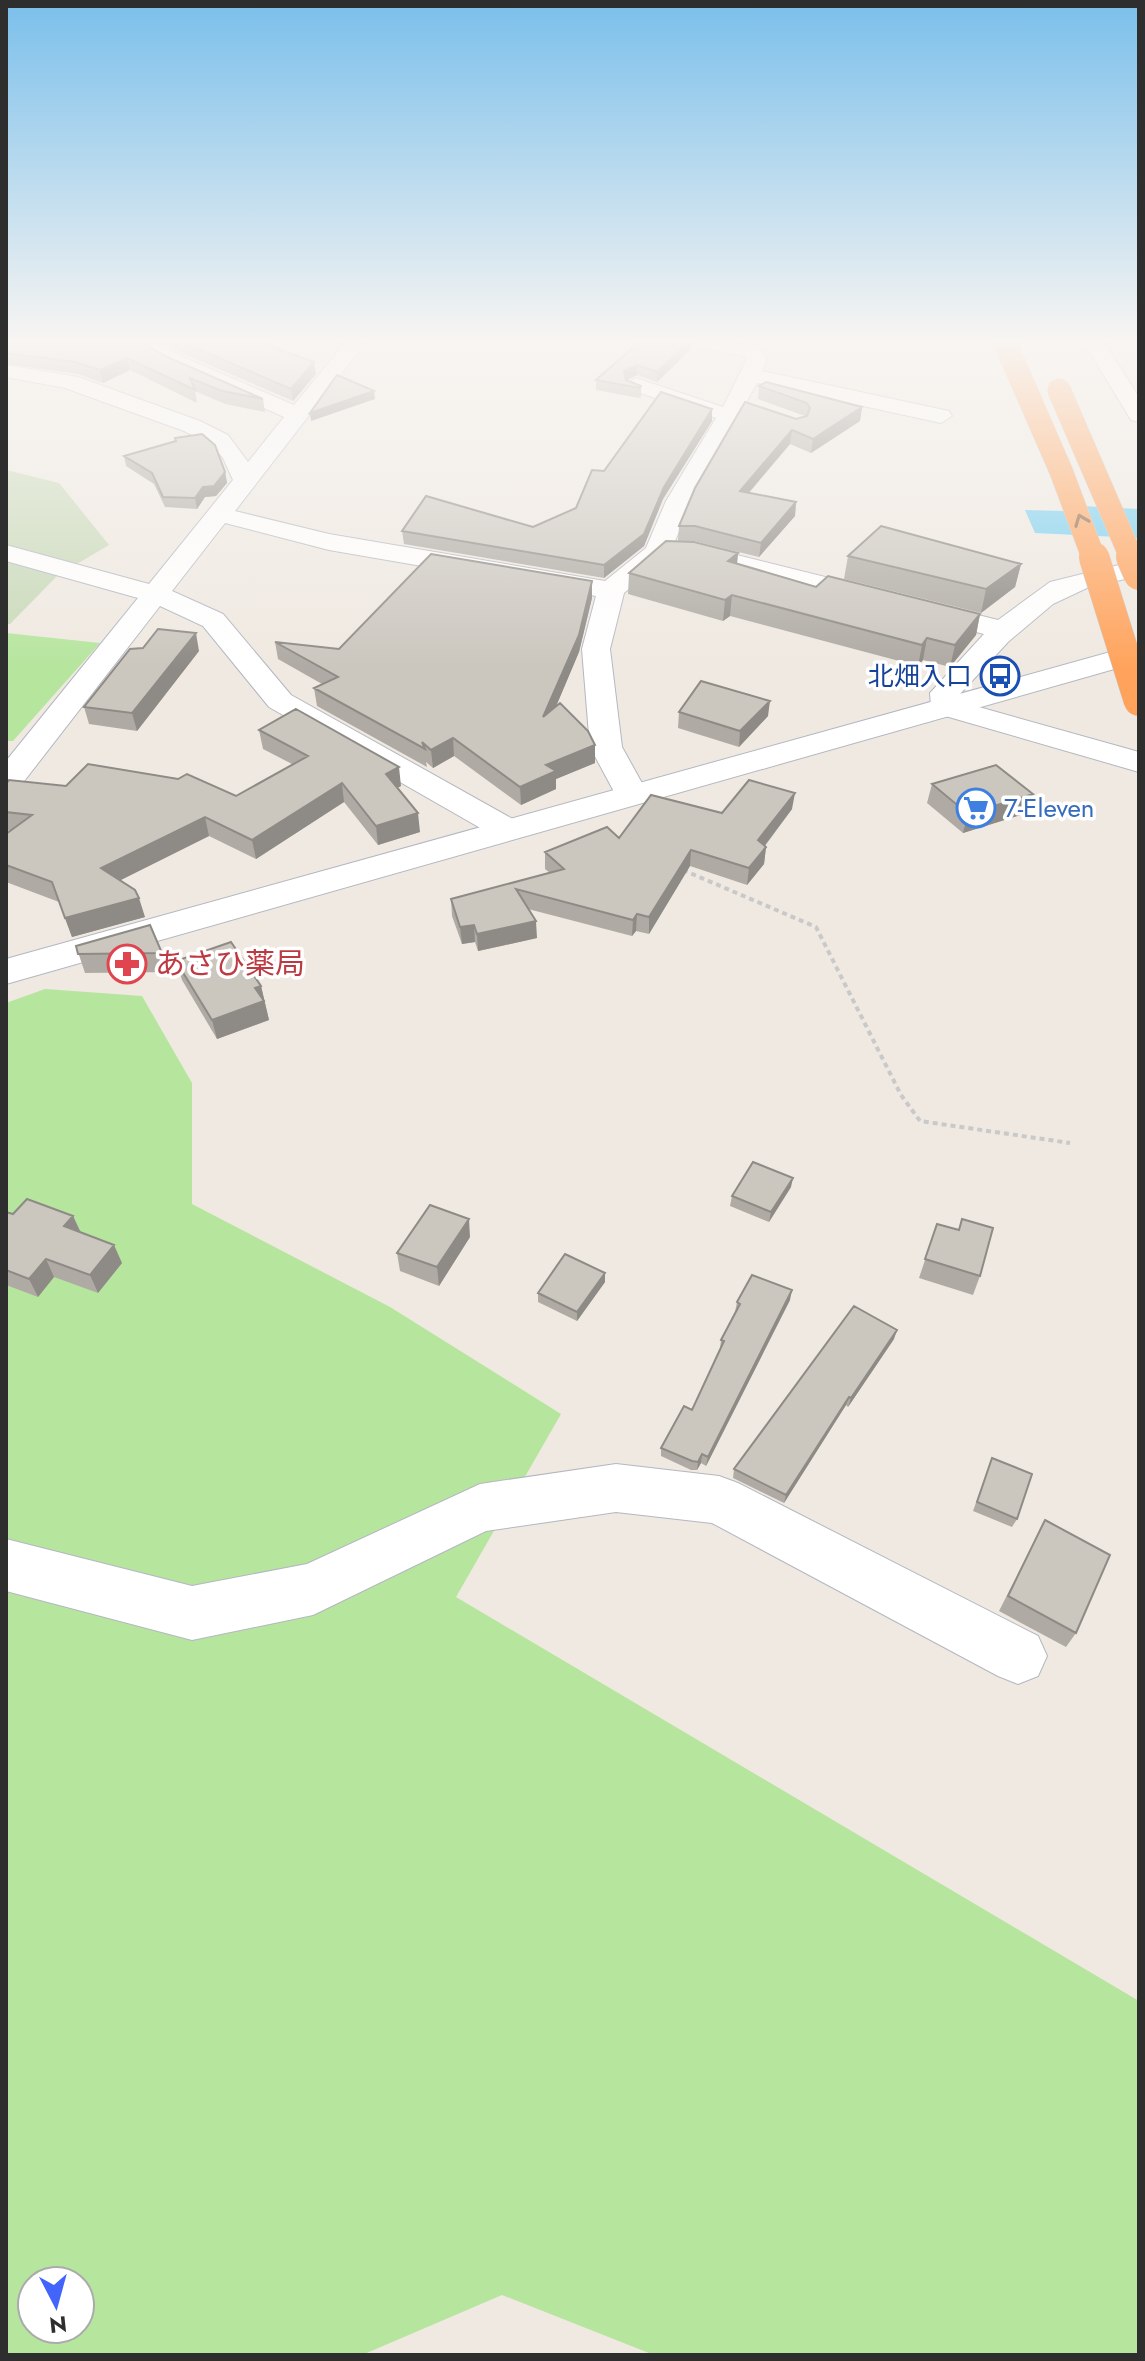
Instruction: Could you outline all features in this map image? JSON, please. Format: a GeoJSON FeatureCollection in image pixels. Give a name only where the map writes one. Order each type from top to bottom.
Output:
{"type":"FeatureCollection","features":[{"type":"Feature","properties":{"kind":"highway"},"geometry":{"type":"LineString","coordinates":[[1052,448],[1091,546],[1139,701]]}},
{"type":"Feature","properties":{"kind":"highway"},"geometry":{"type":"LineString","coordinates":[[1083,448],[1139,575]]}},
{"type":"Feature","properties":{"kind":"street"},"geometry":{"type":"LineString","coordinates":[[227,448],[244,478]]}},
{"type":"Feature","properties":{"kind":"street"},"geometry":{"type":"LineString","coordinates":[[6,782],[18,750],[155,594],[268,448]]}},
{"type":"Feature","properties":{"kind":"street"},"geometry":{"type":"LineString","coordinates":[[631,794],[606,747],[596,649],[611,590],[658,551],[667,520],[713,448]]}},
{"type":"Feature","properties":{"kind":"street"},"geometry":{"type":"LineString","coordinates":[[218,514],[329,542],[611,590]]}},
{"type":"Feature","properties":{"kind":"street"},"geometry":{"type":"LineString","coordinates":[[658,551],[693,552],[736,561],[846,593],[1003,630]]}},
{"type":"Feature","properties":{"kind":"street"},"geometry":{"type":"LineString","coordinates":[[6,553],[155,594],[213,620],[280,701],[508,830]]}},
{"type":"Feature","properties":{"kind":"street"},"geometry":{"type":"LineString","coordinates":[[946,707],[945,693],[1003,630],[1062,588],[1139,568]]}},
{"type":"Feature","properties":{"kind":"street"},"geometry":{"type":"LineString","coordinates":[[6,972],[1139,653]]}},
{"type":"Feature","properties":{"kind":"street"},"geometry":{"type":"LineString","coordinates":[[946,707],[1139,762]]}},
{"type":"Feature","properties":{"kind":"street"},"geometry":{"type":"LineString","coordinates":[[6,1565],[192,1613],[313,1589],[480,1508],[616,1488],[719,1500],[1018,1656]]}},
{"type":"Feature","properties":{"kind":"path"},"geometry":{"type":"LineString","coordinates":[[680,868],[816,927],[901,1095],[920,1121],[1070,1143]]}},
{"type":"Feature","properties":{"kind":"green space"},"geometry":{"type":"Polygon","coordinates":[[[6,470],[59,483],[109,545],[58,575],[10,624],[6,624],[6,470]]]}},
{"type":"Feature","properties":{"kind":"green space"},"geometry":{"type":"Polygon","coordinates":[[[6,633],[100,643],[13,741],[6,741],[6,633]]]}},
{"type":"Feature","properties":{"kind":"green space"},"geometry":{"type":"Polygon","coordinates":[[[45,989],[142,996],[192,1083],[192,1204],[390,1307],[561,1414],[456,1597],[1139,2001],[1139,2355],[654,2355],[502,2295],[362,2355],[6,2355],[6,1003],[45,989]]]}},
{"type":"Feature","properties":{"kind":"water"},"geometry":{"type":"Polygon","coordinates":[[[1063,505],[1139,509],[1139,538],[1035,533],[1025,510],[1064,511],[1063,505]]]}},
{"type":"Feature","properties":{"kind":"building"},"geometry":{"type":"Polygon","coordinates":[[[151,448],[216,448],[225,472],[214,486],[203,487],[195,498],[163,497],[152,473],[124,456],[151,448]]]}},
{"type":"Feature","properties":{"kind":"building"},"geometry":{"type":"Polygon","coordinates":[[[620,448],[688,448],[664,487],[644,534],[604,565],[402,531],[426,496],[533,527],[576,508],[592,470],[604,471],[620,448]]]}},
{"type":"Feature","properties":{"kind":"building"},"geometry":{"type":"Polygon","coordinates":[[[718,448],[777,448],[740,491],[796,502],[761,543],[695,526],[679,526],[695,488],[718,448]]]}},
{"type":"Feature","properties":{"kind":"building"},"geometry":{"type":"Polygon","coordinates":[[[881,526],[1021,564],[986,589],[848,556],[881,526]]]}},
{"type":"Feature","properties":{"kind":"building"},"geometry":{"type":"Polygon","coordinates":[[[666,541],[694,542],[738,553],[728,561],[816,587],[828,576],[980,614],[955,645],[927,638],[922,645],[732,595],[725,600],[629,573],[666,541]]]}},
{"type":"Feature","properties":{"kind":"building"},"geometry":{"type":"Polygon","coordinates":[[[431,554],[592,581],[579,635],[543,717],[560,703],[588,731],[595,745],[546,765],[556,771],[520,787],[453,738],[431,750],[422,742],[425,749],[314,688],[338,677],[275,642],[339,649],[431,554]]]}},
{"type":"Feature","properties":{"kind":"building"},"geometry":{"type":"Polygon","coordinates":[[[158,629],[196,633],[132,713],[84,707],[130,649],[143,648],[158,629]]]}},
{"type":"Feature","properties":{"kind":"building"},"geometry":{"type":"Polygon","coordinates":[[[701,681],[770,701],[740,731],[679,712],[701,681]]]}},
{"type":"Feature","properties":{"kind":"building"},"geometry":{"type":"Polygon","coordinates":[[[296,709],[399,767],[386,774],[418,813],[376,826],[342,783],[252,840],[205,817],[101,868],[135,890],[139,898],[65,918],[52,882],[6,865],[6,834],[32,815],[6,812],[6,784],[9,780],[66,786],[88,764],[178,779],[187,774],[236,796],[308,756],[259,730],[296,709]]]}},
{"type":"Feature","properties":{"kind":"building"},"geometry":{"type":"Polygon","coordinates":[[[996,765],[1033,794],[968,814],[932,784],[996,765]]]}},
{"type":"Feature","properties":{"kind":"building"},"geometry":{"type":"Polygon","coordinates":[[[749,780],[795,793],[758,840],[766,847],[749,868],[691,850],[649,917],[637,914],[633,920],[516,889],[536,921],[477,934],[474,925],[460,927],[451,899],[564,869],[545,852],[607,827],[619,838],[651,795],[722,813],[749,780]]]}},
{"type":"Feature","properties":{"kind":"building"},"geometry":{"type":"Polygon","coordinates":[[[150,925],[162,953],[78,954],[76,946],[150,925]]]}},
{"type":"Feature","properties":{"kind":"building"},"geometry":{"type":"Polygon","coordinates":[[[231,942],[261,986],[255,988],[264,1001],[212,1020],[176,961],[231,942]]]}},
{"type":"Feature","properties":{"kind":"building"},"geometry":{"type":"Polygon","coordinates":[[[753,1162],[793,1178],[771,1212],[732,1196],[753,1162]]]}},
{"type":"Feature","properties":{"kind":"building"},"geometry":{"type":"Polygon","coordinates":[[[27,1199],[73,1216],[64,1226],[114,1245],[90,1275],[46,1259],[29,1279],[6,1270],[6,1212],[13,1214],[27,1199]]]}},
{"type":"Feature","properties":{"kind":"building"},"geometry":{"type":"Polygon","coordinates":[[[430,1205],[469,1219],[437,1267],[397,1253],[430,1205]]]}},
{"type":"Feature","properties":{"kind":"building"},"geometry":{"type":"Polygon","coordinates":[[[962,1219],[993,1228],[980,1276],[925,1259],[937,1224],[959,1230],[962,1219]]]}},
{"type":"Feature","properties":{"kind":"building"},"geometry":{"type":"Polygon","coordinates":[[[565,1254],[605,1273],[577,1312],[538,1293],[565,1254]]]}},
{"type":"Feature","properties":{"kind":"building"},"geometry":{"type":"Polygon","coordinates":[[[752,1275],[792,1290],[708,1457],[702,1454],[698,1462],[692,1461],[661,1448],[684,1406],[692,1410],[724,1341],[721,1340],[740,1304],[737,1302],[752,1275]]]}},
{"type":"Feature","properties":{"kind":"building"},"geometry":{"type":"Polygon","coordinates":[[[854,1306],[897,1330],[849,1397],[786,1495],[734,1469],[854,1306]]]}},
{"type":"Feature","properties":{"kind":"building"},"geometry":{"type":"Polygon","coordinates":[[[992,1458],[1032,1474],[1017,1519],[977,1502],[992,1458]]]}},
{"type":"Feature","properties":{"kind":"building"},"geometry":{"type":"Polygon","coordinates":[[[1045,1520],[1110,1555],[1076,1633],[1008,1596],[1045,1520]]]}},
{"type":"Feature","properties":{"kind":"place","name":"北畑入口"},"geometry":{"type":"Point","coordinates":[1000,676]}},
{"type":"Feature","properties":{"kind":"place","name":"7-Eleven"},"geometry":{"type":"Point","coordinates":[976,808]}},
{"type":"Feature","properties":{"kind":"place","name":"あさひ薬局"},"geometry":{"type":"Point","coordinates":[127,964]}}]}
